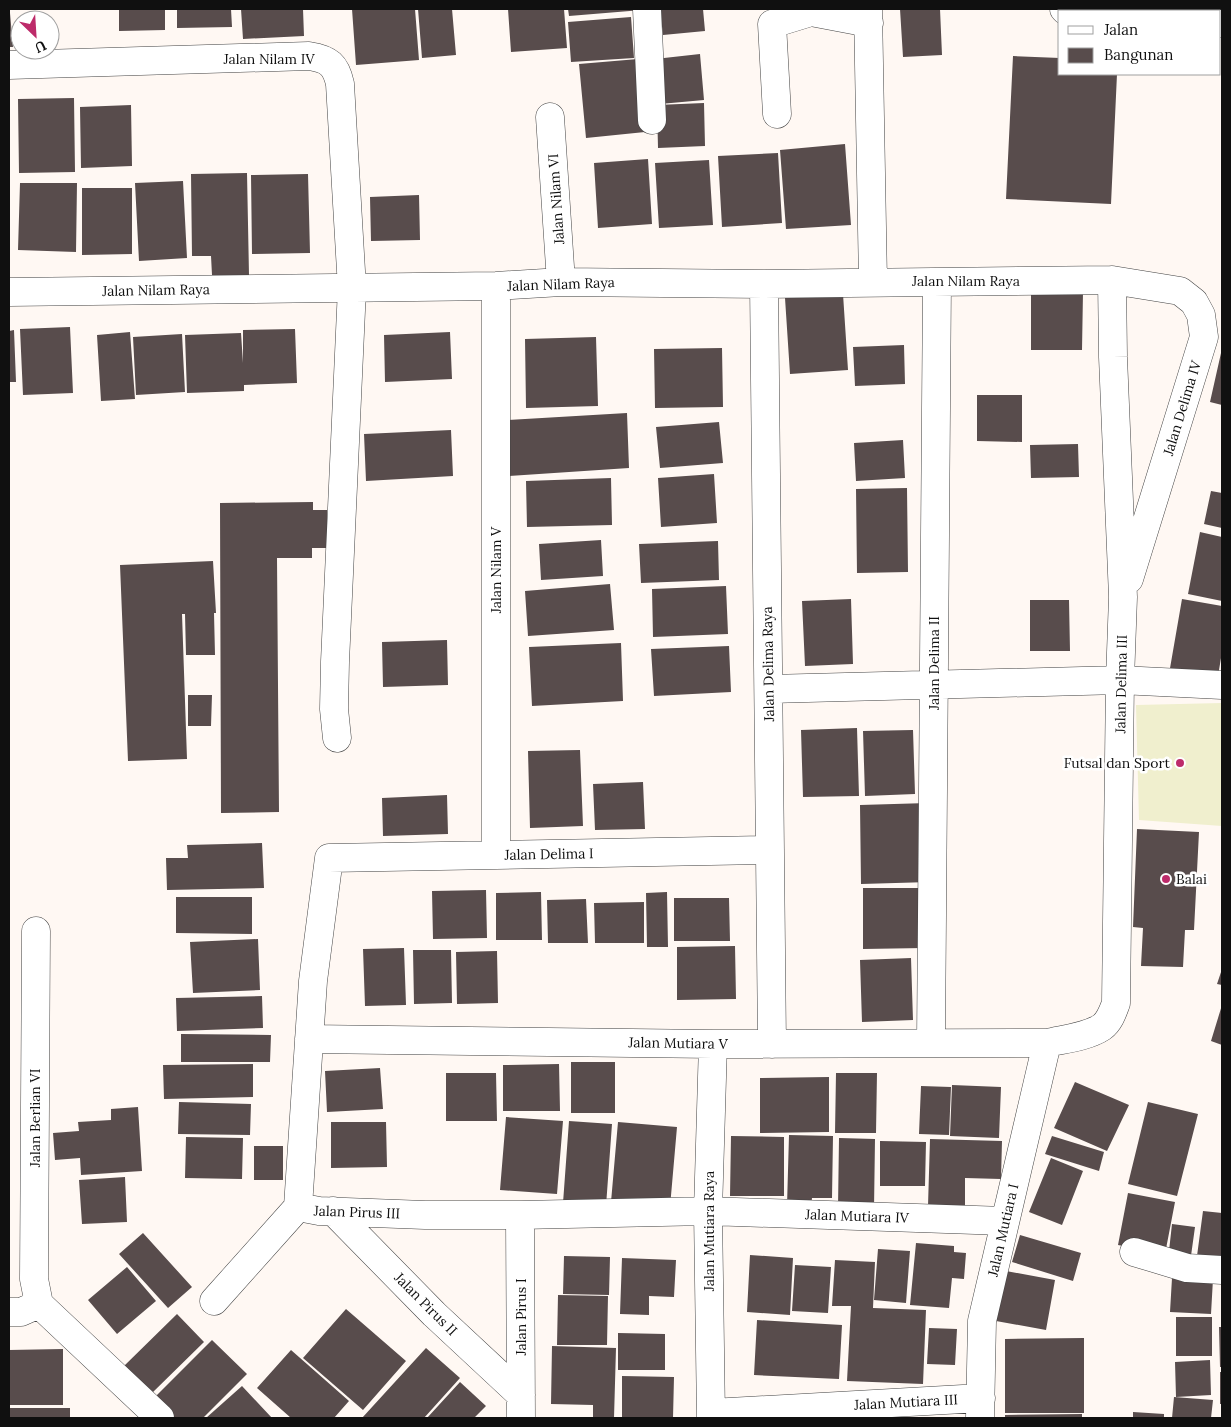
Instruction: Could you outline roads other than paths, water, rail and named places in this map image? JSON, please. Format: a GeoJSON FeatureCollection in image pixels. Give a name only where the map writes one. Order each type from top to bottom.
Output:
{"type":"FeatureCollection","features":[{"type":"Feature","properties":{"kind":"street"},"geometry":{"type":"LineString","coordinates":[[647,9],[652,120]]}},
{"type":"Feature","properties":{"kind":"street"},"geometry":{"type":"LineString","coordinates":[[777,114],[772,24],[811,12],[868,16],[873,282]]}},
{"type":"Feature","properties":{"kind":"street","name":"Jalan Nilam IV"},"geometry":{"type":"LineString","coordinates":[[9,65],[309,56],[320,58],[331,64],[337,72],[340,84],[352,288],[335,662],[334,709],[337,738]]}},
{"type":"Feature","properties":{"kind":"street","name":"Jalan Nilam VI"},"geometry":{"type":"LineString","coordinates":[[550,117],[561,282]]}},
{"type":"Feature","properties":{"kind":"street","name":"Jalan Nilam Raya"},"geometry":{"type":"LineString","coordinates":[[9,292],[496,286],[561,282],[764,284],[1112,280]]}},
{"type":"Feature","properties":{"kind":"street","name":"Jalan Delima IV"},"geometry":{"type":"LineString","coordinates":[[1112,280],[1180,291],[1194,302],[1201,315],[1204,337],[1123,597]]}},
{"type":"Feature","properties":{"kind":"street","name":"Jalan Delima III"},"geometry":{"type":"LineString","coordinates":[[1047,1044],[1089,1033],[1103,1026],[1112,1015],[1116,1003],[1120,680],[1123,597],[1113,358],[1112,280]]}},
{"type":"Feature","properties":{"kind":"street","name":"Jalan Delima II"},"geometry":{"type":"LineString","coordinates":[[931,1044],[937,282]]}},
{"type":"Feature","properties":{"kind":"street","name":"Jalan Delima Raya"},"geometry":{"type":"LineString","coordinates":[[764,284],[772,1044]]}},
{"type":"Feature","properties":{"kind":"street","name":"Jalan Nilam V"},"geometry":{"type":"LineString","coordinates":[[496,286],[496,854]]}},
{"type":"Feature","properties":{"kind":"street"},"geometry":{"type":"LineString","coordinates":[[768,689],[1120,680],[1222,685]]}},
{"type":"Feature","properties":{"kind":"street","name":"Jalan Delima I"},"geometry":{"type":"LineString","coordinates":[[329,858],[770,850]]}},
{"type":"Feature","properties":{"kind":"street","name":"Jalan Pirus III"},"geometry":{"type":"LineString","coordinates":[[329,858],[313,981],[298,1207],[308,1210],[333,1211],[520,1215],[708,1211]]}},
{"type":"Feature","properties":{"kind":"street","name":"Jalan Berlian VI"},"geometry":{"type":"LineString","coordinates":[[36,931],[34,1279],[39,1304]]}},
{"type":"Feature","properties":{"kind":"street","name":"Jalan Mutiara V"},"geometry":{"type":"LineString","coordinates":[[309,1039],[713,1044],[1047,1044]]}},
{"type":"Feature","properties":{"kind":"street","name":"Jalan Mutiara Raya"},"geometry":{"type":"LineString","coordinates":[[711,1416],[708,1211],[713,1044]]}},
{"type":"Feature","properties":{"kind":"street","name":"Jalan Mutiara I"},"geometry":{"type":"LineString","coordinates":[[981,1408],[982,1321],[1047,1044]]}},
{"type":"Feature","properties":{"kind":"street"},"geometry":{"type":"LineString","coordinates":[[214,1301],[298,1207]]}},
{"type":"Feature","properties":{"kind":"street","name":"Jalan Pirus II"},"geometry":{"type":"LineString","coordinates":[[333,1211],[434,1314],[521,1407]]}},
{"type":"Feature","properties":{"kind":"street","name":"Jalan Mutiara IV"},"geometry":{"type":"LineString","coordinates":[[708,1211],[1006,1221]]}},
{"type":"Feature","properties":{"kind":"street","name":"Jalan Pirus I"},"geometry":{"type":"LineString","coordinates":[[520,1215],[521,1407]]}},
{"type":"Feature","properties":{"kind":"street"},"geometry":{"type":"LineString","coordinates":[[1134,1252],[1187,1268],[1222,1270]]}},
{"type":"Feature","properties":{"kind":"street"},"geometry":{"type":"LineString","coordinates":[[9,1312],[21,1312],[39,1304],[160,1418]]}},
{"type":"Feature","properties":{"kind":"street","name":"Jalan Mutiara III"},"geometry":{"type":"LineString","coordinates":[[711,1416],[981,1408]]}},
{"type":"Feature","properties":{"kind":"place","name":"Futsal dan Sport"},"geometry":{"type":"Point","coordinates":[1180,763]}},
{"type":"Feature","properties":{"kind":"place","name":"Balai"},"geometry":{"type":"Point","coordinates":[1166,879]}}]}
